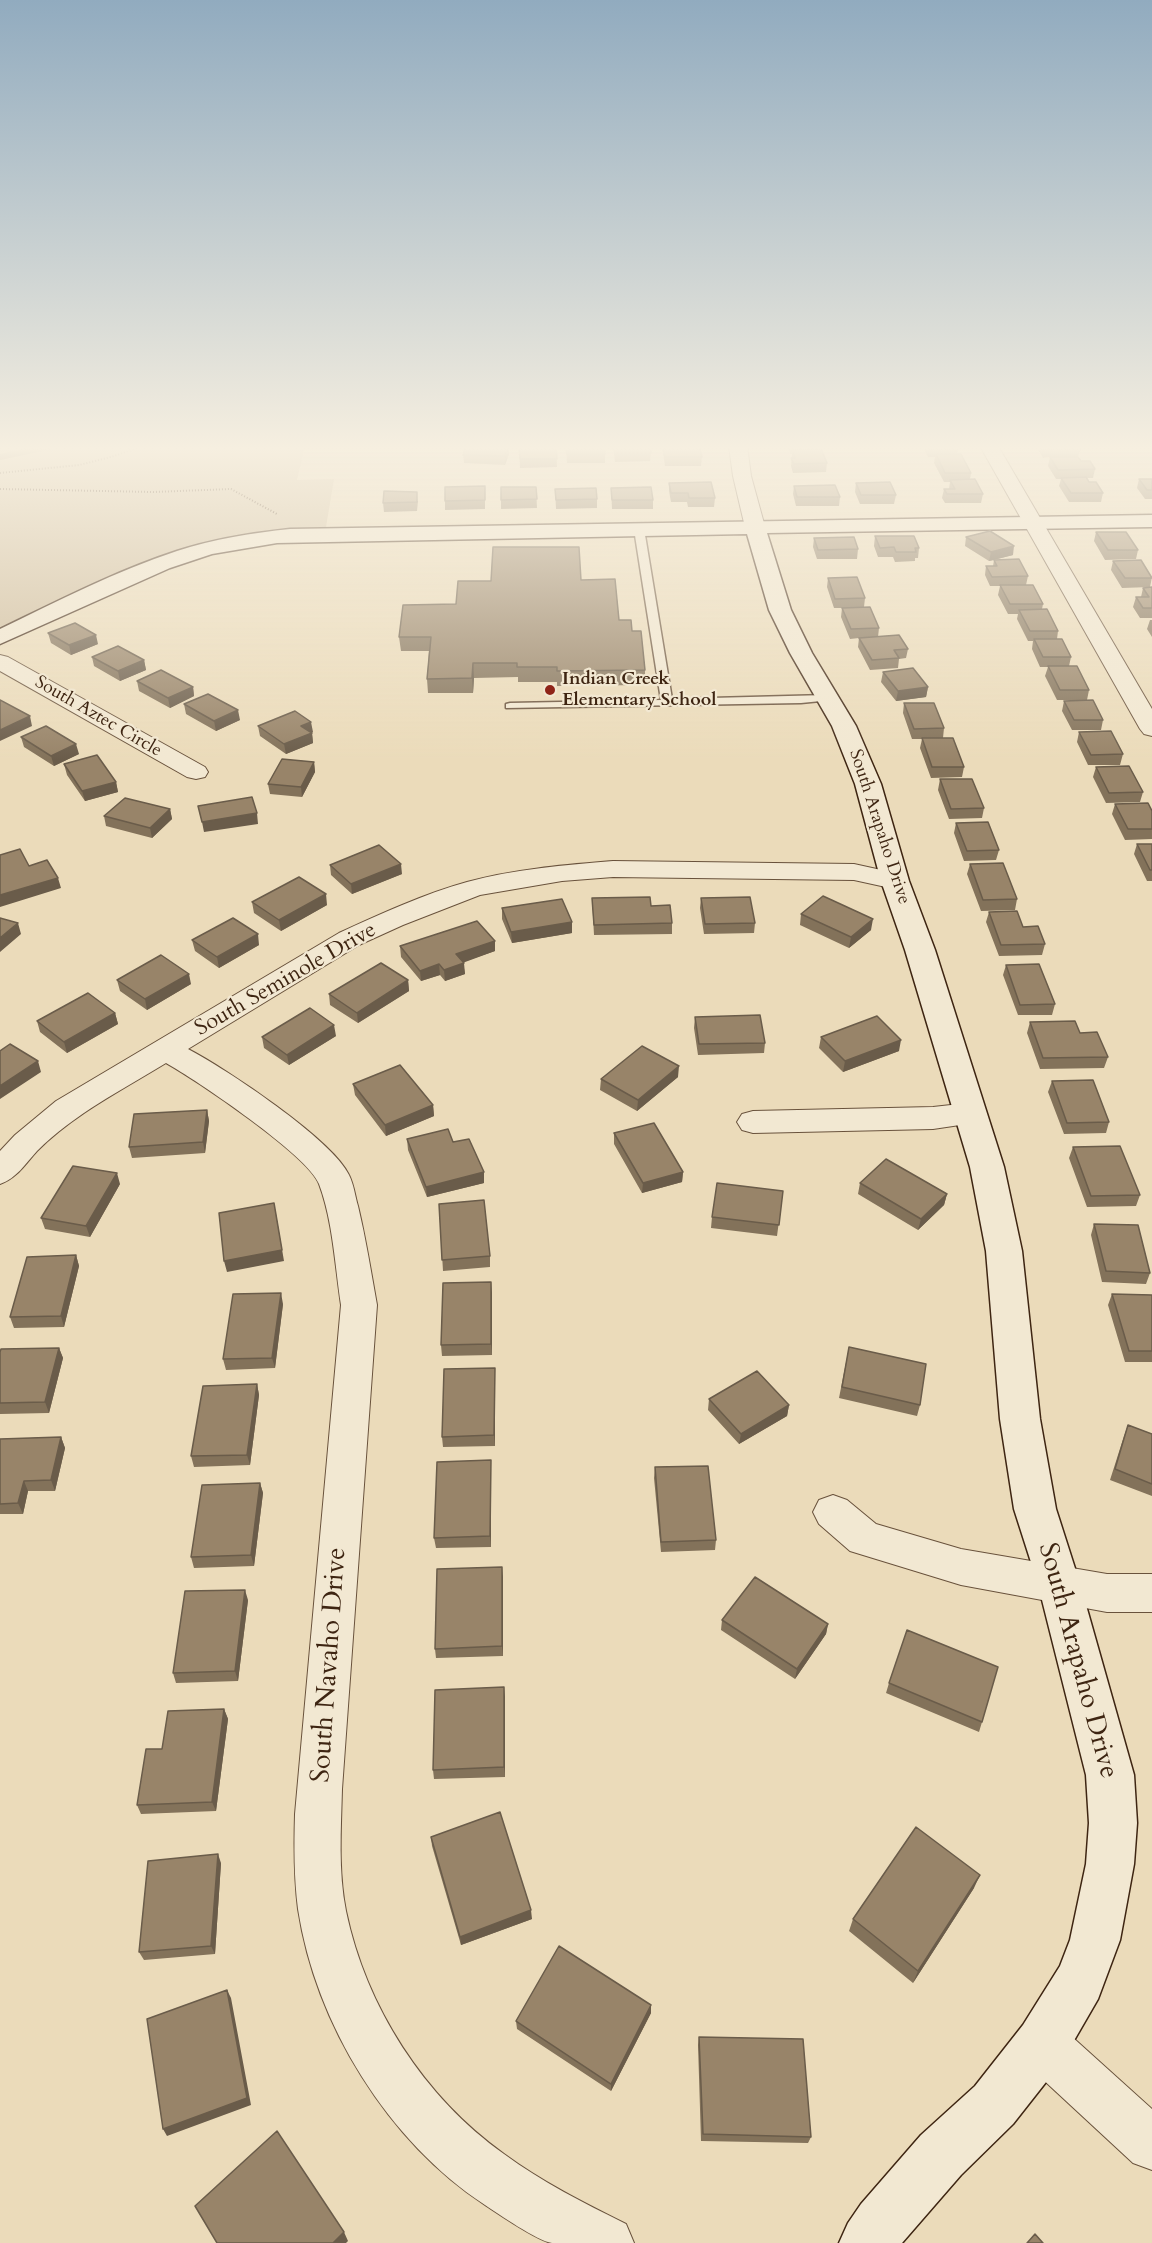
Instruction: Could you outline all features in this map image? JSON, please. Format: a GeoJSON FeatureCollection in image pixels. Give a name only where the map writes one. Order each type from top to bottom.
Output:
{"type":"FeatureCollection","features":[{"type":"Feature","properties":{"kind":"street"},"geometry":{"type":"LineString","coordinates":[[0,637],[175,559],[205,551]]}},
{"type":"Feature","properties":{"kind":"street","name":"South Arapaho Drive"},"geometry":{"type":"LineString","coordinates":[[762,551],[780,610],[801,653],[844,726],[868,784],[895,881],[920,950],[987,1167],[1004,1251],[1020,1419],[1035,1509],[1059,1584],[1110,1775],[1113,1823],[1110,1864],[1095,1940],[1080,1981],[1042,2044],[994,2105],[941,2155],[881,2224],[868,2243]]}},
{"type":"Feature","properties":{"kind":"street"},"geometry":{"type":"LineString","coordinates":[[1050,551],[1152,729]]}},
{"type":"Feature","properties":{"kind":"street","name":"South Aztec Circle"},"geometry":{"type":"LineString","coordinates":[[0,662],[196,772]]}},
{"type":"Feature","properties":{"kind":"street","name":"South Seminole Drive"},"geometry":{"type":"LineString","coordinates":[[0,1172],[26,1143],[68,1109],[349,939],[393,919],[474,888],[562,873],[613,869],[854,872],[895,881]]}},
{"type":"Feature","properties":{"kind":"street","name":"South Navaho Drive"},"geometry":{"type":"LineString","coordinates":[[166,1050],[207,1073],[295,1137],[334,1177],[347,1230],[359,1305],[321,1768],[318,1866],[324,1920],[339,1975],[362,2028],[395,2080],[435,2127],[481,2170],[534,2206],[607,2243]]}},
{"type":"Feature","properties":{"kind":"street"},"geometry":{"type":"LineString","coordinates":[[753,1122],[933,1118],[969,1114]]}},
{"type":"Feature","properties":{"kind":"street"},"geometry":{"type":"LineString","coordinates":[[833,1512],[864,1538],[897,1550],[961,1567],[1107,1593],[1152,1593]]}},
{"type":"Feature","properties":{"kind":"street"},"geometry":{"type":"LineString","coordinates":[[1042,2044],[1152,2145]]}},
{"type":"Feature","properties":{"kind":"lane"},"geometry":{"type":"LineString","coordinates":[[643,551],[667,702]]}},
{"type":"Feature","properties":{"kind":"lane"},"geometry":{"type":"LineString","coordinates":[[510,706],[827,698]]}},
{"type":"Feature","properties":{"kind":"shaded area"},"geometry":{"type":"Polygon","coordinates":[[[0,551],[175,551],[98,581],[0,627],[0,551]]]}},
{"type":"Feature","properties":{"kind":"building"},"geometry":{"type":"Polygon","coordinates":[[[493,551],[579,551],[581,580],[615,579],[619,620],[631,620],[632,631],[641,631],[645,670],[557,671],[557,667],[517,667],[517,663],[473,663],[472,678],[427,679],[431,637],[399,637],[403,605],[456,604],[458,581],[491,581],[493,551]]]}},
{"type":"Feature","properties":{"kind":"building"},"geometry":{"type":"Polygon","coordinates":[[[895,551],[916,552],[896,552],[895,551]]]}},
{"type":"Feature","properties":{"kind":"building"},"geometry":{"type":"Polygon","coordinates":[[[1019,559],[1028,576],[992,577],[986,566],[997,566],[994,560],[1019,559]]]}},
{"type":"Feature","properties":{"kind":"building"},"geometry":{"type":"Polygon","coordinates":[[[1141,560],[1152,578],[1125,578],[1113,561],[1141,560]]]}},
{"type":"Feature","properties":{"kind":"building"},"geometry":{"type":"Polygon","coordinates":[[[857,577],[865,598],[835,599],[828,578],[857,577]]]}},
{"type":"Feature","properties":{"kind":"building"},"geometry":{"type":"Polygon","coordinates":[[[1000,585],[1033,585],[1043,604],[1010,604],[1000,585]]]}},
{"type":"Feature","properties":{"kind":"building"},"geometry":{"type":"Polygon","coordinates":[[[1152,587],[1152,608],[1143,608],[1136,597],[1149,597],[1143,588],[1152,587]]]}},
{"type":"Feature","properties":{"kind":"building"},"geometry":{"type":"Polygon","coordinates":[[[870,607],[879,628],[851,629],[842,608],[870,607]]]}},
{"type":"Feature","properties":{"kind":"building"},"geometry":{"type":"Polygon","coordinates":[[[1047,609],[1058,631],[1030,631],[1019,610],[1047,609]]]}},
{"type":"Feature","properties":{"kind":"building"},"geometry":{"type":"Polygon","coordinates":[[[75,623],[96,635],[69,645],[48,633],[75,623]]]}},
{"type":"Feature","properties":{"kind":"building"},"geometry":{"type":"Polygon","coordinates":[[[899,635],[908,649],[894,650],[899,658],[872,660],[859,638],[899,635]]]}},
{"type":"Feature","properties":{"kind":"building"},"geometry":{"type":"Polygon","coordinates":[[[1034,639],[1062,639],[1071,657],[1043,657],[1034,639]]]}},
{"type":"Feature","properties":{"kind":"building"},"geometry":{"type":"Polygon","coordinates":[[[118,646],[144,660],[118,671],[92,657],[118,646]]]}},
{"type":"Feature","properties":{"kind":"building"},"geometry":{"type":"Polygon","coordinates":[[[1048,666],[1077,666],[1089,690],[1060,690],[1048,666]]]}},
{"type":"Feature","properties":{"kind":"building"},"geometry":{"type":"Polygon","coordinates":[[[913,668],[928,687],[898,691],[883,672],[913,668]]]}},
{"type":"Feature","properties":{"kind":"building"},"geometry":{"type":"Polygon","coordinates":[[[161,670],[193,687],[168,698],[137,681],[161,670]]]}},
{"type":"Feature","properties":{"kind":"building"},"geometry":{"type":"Polygon","coordinates":[[[208,694],[238,710],[214,721],[184,704],[208,694]]]}},
{"type":"Feature","properties":{"kind":"building"},"geometry":{"type":"Polygon","coordinates":[[[0,700],[30,716],[0,730],[0,700]]]}},
{"type":"Feature","properties":{"kind":"building"},"geometry":{"type":"Polygon","coordinates":[[[1093,700],[1103,720],[1074,720],[1064,701],[1093,700]]]}},
{"type":"Feature","properties":{"kind":"building"},"geometry":{"type":"Polygon","coordinates":[[[904,703],[934,703],[944,728],[914,729],[904,703]]]}},
{"type":"Feature","properties":{"kind":"building"},"geometry":{"type":"Polygon","coordinates":[[[295,711],[311,722],[301,726],[312,733],[284,744],[258,726],[295,711]]]}},
{"type":"Feature","properties":{"kind":"building"},"geometry":{"type":"Polygon","coordinates":[[[46,726],[76,744],[51,756],[21,737],[46,726]]]}},
{"type":"Feature","properties":{"kind":"building"},"geometry":{"type":"Polygon","coordinates":[[[1111,731],[1123,754],[1091,755],[1079,732],[1111,731]]]}},
{"type":"Feature","properties":{"kind":"building"},"geometry":{"type":"Polygon","coordinates":[[[922,738],[953,738],[964,767],[932,767],[922,738]]]}},
{"type":"Feature","properties":{"kind":"building"},"geometry":{"type":"Polygon","coordinates":[[[97,755],[116,782],[82,791],[64,764],[97,755]]]}},
{"type":"Feature","properties":{"kind":"building"},"geometry":{"type":"Polygon","coordinates":[[[282,759],[314,762],[301,787],[268,784],[282,759]]]}},
{"type":"Feature","properties":{"kind":"building"},"geometry":{"type":"Polygon","coordinates":[[[1129,766],[1143,792],[1109,793],[1096,767],[1129,766]]]}},
{"type":"Feature","properties":{"kind":"building"},"geometry":{"type":"Polygon","coordinates":[[[940,779],[972,779],[984,808],[951,809],[940,779]]]}},
{"type":"Feature","properties":{"kind":"building"},"geometry":{"type":"Polygon","coordinates":[[[252,797],[257,813],[202,822],[198,806],[252,797]]]}},
{"type":"Feature","properties":{"kind":"building"},"geometry":{"type":"Polygon","coordinates":[[[125,798],[170,809],[150,828],[104,816],[125,798]]]}},
{"type":"Feature","properties":{"kind":"building"},"geometry":{"type":"Polygon","coordinates":[[[1148,803],[1152,811],[1152,829],[1128,829],[1115,804],[1148,803]]]}},
{"type":"Feature","properties":{"kind":"building"},"geometry":{"type":"Polygon","coordinates":[[[988,822],[999,850],[967,851],[956,823],[988,822]]]}},
{"type":"Feature","properties":{"kind":"building"},"geometry":{"type":"Polygon","coordinates":[[[1137,844],[1152,844],[1152,870],[1150,870],[1137,844]]]}},
{"type":"Feature","properties":{"kind":"building"},"geometry":{"type":"Polygon","coordinates":[[[379,845],[401,864],[351,884],[330,865],[379,845]]]}},
{"type":"Feature","properties":{"kind":"building"},"geometry":{"type":"Polygon","coordinates":[[[20,849],[29,866],[47,860],[58,878],[0,895],[0,855],[20,849]]]}},
{"type":"Feature","properties":{"kind":"building"},"geometry":{"type":"Polygon","coordinates":[[[1003,863],[1017,899],[983,900],[970,864],[1003,863]]]}},
{"type":"Feature","properties":{"kind":"building"},"geometry":{"type":"Polygon","coordinates":[[[299,877],[326,894],[279,920],[252,902],[299,877]]]}},
{"type":"Feature","properties":{"kind":"building"},"geometry":{"type":"Polygon","coordinates":[[[823,896],[873,919],[851,937],[801,914],[823,896]]]}},
{"type":"Feature","properties":{"kind":"building"},"geometry":{"type":"Polygon","coordinates":[[[650,897],[651,906],[670,905],[672,923],[594,925],[592,898],[650,897]]]}},
{"type":"Feature","properties":{"kind":"building"},"geometry":{"type":"Polygon","coordinates":[[[750,897],[755,923],[705,924],[701,898],[750,897]]]}},
{"type":"Feature","properties":{"kind":"building"},"geometry":{"type":"Polygon","coordinates":[[[562,899],[572,922],[511,932],[502,908],[562,899]]]}},
{"type":"Feature","properties":{"kind":"building"},"geometry":{"type":"Polygon","coordinates":[[[1017,911],[1023,927],[1038,926],[1045,944],[1001,945],[989,912],[1017,911]]]}},
{"type":"Feature","properties":{"kind":"building"},"geometry":{"type":"Polygon","coordinates":[[[0,918],[18,923],[0,938],[0,918]]]}},
{"type":"Feature","properties":{"kind":"building"},"geometry":{"type":"Polygon","coordinates":[[[233,918],[258,934],[217,957],[192,940],[233,918]]]}},
{"type":"Feature","properties":{"kind":"building"},"geometry":{"type":"Polygon","coordinates":[[[477,921],[495,941],[456,954],[464,963],[444,970],[439,964],[420,971],[400,946],[477,921]]]}},
{"type":"Feature","properties":{"kind":"building"},"geometry":{"type":"Polygon","coordinates":[[[161,955],[189,974],[145,999],[117,980],[161,955]]]}},
{"type":"Feature","properties":{"kind":"building"},"geometry":{"type":"Polygon","coordinates":[[[381,963],[408,980],[357,1013],[329,994],[381,963]]]}},
{"type":"Feature","properties":{"kind":"building"},"geometry":{"type":"Polygon","coordinates":[[[1039,964],[1055,1004],[1020,1005],[1006,965],[1039,964]]]}},
{"type":"Feature","properties":{"kind":"building"},"geometry":{"type":"Polygon","coordinates":[[[88,993],[115,1013],[64,1042],[37,1021],[88,993]]]}},
{"type":"Feature","properties":{"kind":"building"},"geometry":{"type":"Polygon","coordinates":[[[310,1008],[334,1025],[287,1055],[262,1037],[310,1008]]]}},
{"type":"Feature","properties":{"kind":"building"},"geometry":{"type":"Polygon","coordinates":[[[760,1015],[765,1043],[699,1044],[695,1017],[760,1015]]]}},
{"type":"Feature","properties":{"kind":"building"},"geometry":{"type":"Polygon","coordinates":[[[877,1016],[901,1040],[845,1061],[821,1037],[877,1016]]]}},
{"type":"Feature","properties":{"kind":"building"},"geometry":{"type":"Polygon","coordinates":[[[1075,1021],[1080,1033],[1097,1032],[1108,1057],[1043,1058],[1030,1022],[1075,1021]]]}},
{"type":"Feature","properties":{"kind":"building"},"geometry":{"type":"Polygon","coordinates":[[[10,1044],[38,1061],[0,1086],[0,1051],[10,1044]]]}},
{"type":"Feature","properties":{"kind":"building"},"geometry":{"type":"Polygon","coordinates":[[[642,1046],[679,1066],[638,1100],[601,1079],[642,1046]]]}},
{"type":"Feature","properties":{"kind":"building"},"geometry":{"type":"Polygon","coordinates":[[[400,1065],[433,1105],[385,1125],[353,1084],[400,1065]]]}},
{"type":"Feature","properties":{"kind":"building"},"geometry":{"type":"Polygon","coordinates":[[[1093,1080],[1109,1122],[1067,1123],[1052,1081],[1093,1080]]]}},
{"type":"Feature","properties":{"kind":"building"},"geometry":{"type":"Polygon","coordinates":[[[207,1110],[203,1142],[129,1147],[134,1114],[207,1110]]]}},
{"type":"Feature","properties":{"kind":"building"},"geometry":{"type":"Polygon","coordinates":[[[654,1123],[683,1172],[643,1183],[614,1133],[654,1123]]]}},
{"type":"Feature","properties":{"kind":"building"},"geometry":{"type":"Polygon","coordinates":[[[448,1129],[453,1142],[469,1139],[484,1172],[426,1187],[407,1139],[448,1129]]]}},
{"type":"Feature","properties":{"kind":"building"},"geometry":{"type":"Polygon","coordinates":[[[1120,1146],[1140,1195],[1091,1196],[1073,1147],[1120,1146]]]}},
{"type":"Feature","properties":{"kind":"building"},"geometry":{"type":"Polygon","coordinates":[[[886,1159],[947,1194],[921,1219],[860,1183],[886,1159]]]}},
{"type":"Feature","properties":{"kind":"building"},"geometry":{"type":"Polygon","coordinates":[[[73,1166],[117,1173],[86,1226],[41,1218],[73,1166]]]}},
{"type":"Feature","properties":{"kind":"building"},"geometry":{"type":"Polygon","coordinates":[[[717,1183],[783,1191],[779,1225],[712,1217],[717,1183]]]}},
{"type":"Feature","properties":{"kind":"building"},"geometry":{"type":"Polygon","coordinates":[[[484,1200],[490,1256],[442,1260],[439,1204],[484,1200]]]}},
{"type":"Feature","properties":{"kind":"building"},"geometry":{"type":"Polygon","coordinates":[[[274,1203],[282,1250],[224,1261],[219,1213],[274,1203]]]}},
{"type":"Feature","properties":{"kind":"building"},"geometry":{"type":"Polygon","coordinates":[[[1094,1224],[1138,1225],[1150,1273],[1106,1271],[1094,1224]]]}},
{"type":"Feature","properties":{"kind":"building"},"geometry":{"type":"Polygon","coordinates":[[[76,1255],[61,1316],[10,1317],[27,1257],[76,1255]]]}},
{"type":"Feature","properties":{"kind":"building"},"geometry":{"type":"Polygon","coordinates":[[[491,1282],[491,1344],[441,1345],[443,1283],[491,1282]]]}},
{"type":"Feature","properties":{"kind":"building"},"geometry":{"type":"Polygon","coordinates":[[[281,1293],[272,1358],[223,1359],[233,1294],[281,1293]]]}},
{"type":"Feature","properties":{"kind":"building"},"geometry":{"type":"Polygon","coordinates":[[[1112,1294],[1152,1295],[1152,1351],[1129,1351],[1112,1294]]]}},
{"type":"Feature","properties":{"kind":"building"},"geometry":{"type":"Polygon","coordinates":[[[849,1347],[926,1364],[920,1405],[842,1387],[849,1347]]]}},
{"type":"Feature","properties":{"kind":"building"},"geometry":{"type":"Polygon","coordinates":[[[59,1348],[45,1402],[0,1403],[1,1349],[59,1348]]]}},
{"type":"Feature","properties":{"kind":"building"},"geometry":{"type":"Polygon","coordinates":[[[495,1368],[494,1435],[442,1437],[444,1369],[495,1368]]]}},
{"type":"Feature","properties":{"kind":"building"},"geometry":{"type":"Polygon","coordinates":[[[757,1371],[789,1405],[741,1434],[709,1399],[757,1371]]]}},
{"type":"Feature","properties":{"kind":"building"},"geometry":{"type":"Polygon","coordinates":[[[257,1384],[247,1455],[191,1456],[203,1386],[257,1384]]]}},
{"type":"Feature","properties":{"kind":"building"},"geometry":{"type":"Polygon","coordinates":[[[1128,1425],[1152,1434],[1152,1484],[1115,1469],[1128,1425]]]}},
{"type":"Feature","properties":{"kind":"building"},"geometry":{"type":"Polygon","coordinates":[[[61,1437],[51,1480],[24,1481],[18,1503],[0,1504],[0,1439],[61,1437]]]}},
{"type":"Feature","properties":{"kind":"building"},"geometry":{"type":"Polygon","coordinates":[[[491,1460],[490,1536],[434,1538],[437,1462],[491,1460]]]}},
{"type":"Feature","properties":{"kind":"building"},"geometry":{"type":"Polygon","coordinates":[[[708,1466],[716,1540],[661,1542],[655,1467],[708,1466]]]}},
{"type":"Feature","properties":{"kind":"building"},"geometry":{"type":"Polygon","coordinates":[[[260,1483],[251,1555],[191,1557],[202,1485],[260,1483]]]}},
{"type":"Feature","properties":{"kind":"building"},"geometry":{"type":"Polygon","coordinates":[[[502,1567],[502,1646],[435,1649],[437,1569],[502,1567]]]}},
{"type":"Feature","properties":{"kind":"building"},"geometry":{"type":"Polygon","coordinates":[[[755,1577],[828,1624],[797,1669],[722,1620],[755,1577]]]}},
{"type":"Feature","properties":{"kind":"building"},"geometry":{"type":"Polygon","coordinates":[[[245,1590],[235,1671],[173,1673],[185,1591],[245,1590]]]}},
{"type":"Feature","properties":{"kind":"building"},"geometry":{"type":"Polygon","coordinates":[[[907,1630],[998,1667],[982,1722],[889,1683],[907,1630]]]}},
{"type":"Feature","properties":{"kind":"building"},"geometry":{"type":"Polygon","coordinates":[[[504,1687],[504,1767],[433,1770],[435,1690],[504,1687]]]}},
{"type":"Feature","properties":{"kind":"building"},"geometry":{"type":"Polygon","coordinates":[[[224,1709],[212,1802],[137,1805],[146,1749],[162,1749],[168,1711],[224,1709]]]}},
{"type":"Feature","properties":{"kind":"building"},"geometry":{"type":"Polygon","coordinates":[[[500,1812],[531,1910],[460,1937],[431,1837],[500,1812]]]}},
{"type":"Feature","properties":{"kind":"building"},"geometry":{"type":"Polygon","coordinates":[[[916,1827],[980,1875],[918,1971],[853,1919],[916,1827]]]}},
{"type":"Feature","properties":{"kind":"building"},"geometry":{"type":"Polygon","coordinates":[[[218,1854],[211,1946],[139,1952],[148,1861],[218,1854]]]}},
{"type":"Feature","properties":{"kind":"building"},"geometry":{"type":"Polygon","coordinates":[[[559,1946],[651,2005],[611,2084],[516,2021],[559,1946]]]}},
{"type":"Feature","properties":{"kind":"building"},"geometry":{"type":"Polygon","coordinates":[[[227,1990],[247,2098],[163,2129],[147,2019],[227,1990]]]}},
{"type":"Feature","properties":{"kind":"building"},"geometry":{"type":"Polygon","coordinates":[[[699,2037],[803,2039],[811,2137],[703,2134],[699,2037]]]}},
{"type":"Feature","properties":{"kind":"building"},"geometry":{"type":"Polygon","coordinates":[[[277,2131],[344,2232],[333,2243],[217,2243],[195,2206],[277,2131]]]}},
{"type":"Feature","properties":{"kind":"building"},"geometry":{"type":"Polygon","coordinates":[[[1035,2234],[1043,2243],[1027,2243],[1035,2234]]]}},
{"type":"Feature","properties":{"kind":"place","name":"Indian Creek Elementary School"},"geometry":{"type":"Point","coordinates":[550,690]}}]}
